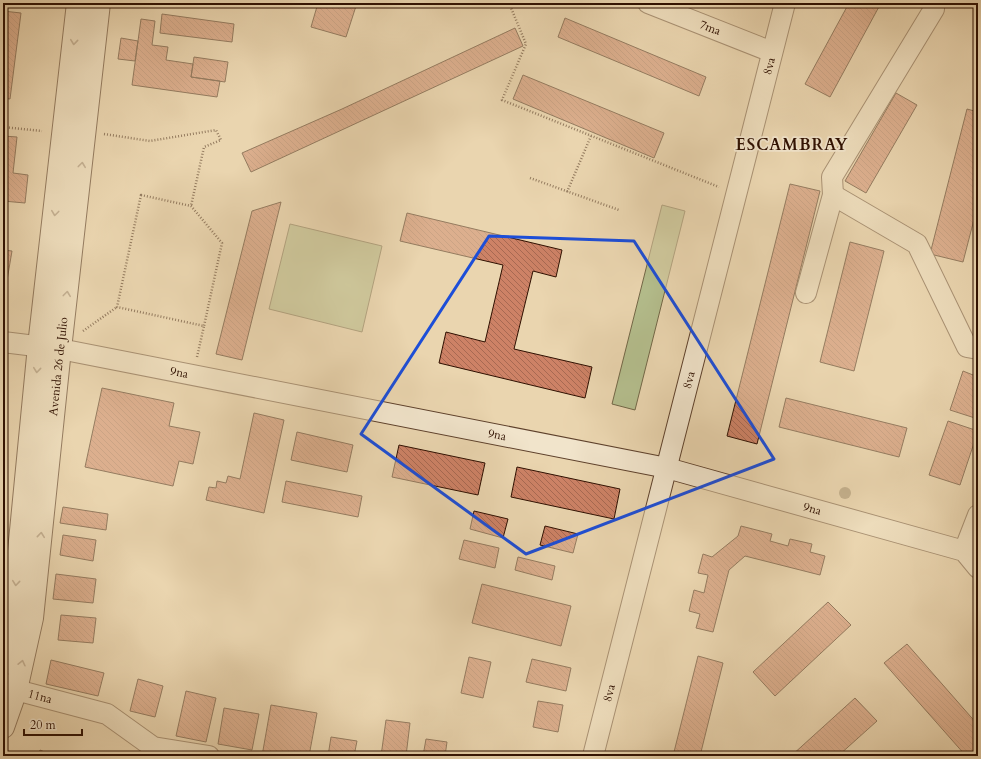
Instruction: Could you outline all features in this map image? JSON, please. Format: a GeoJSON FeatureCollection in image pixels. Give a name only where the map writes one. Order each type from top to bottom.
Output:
{"type":"FeatureCollection","features":[{"type":"Feature","properties":{"kind":"main road","name":"Avenida 26 de Julio"},"geometry":{"type":"LineString","coordinates":[[3,727],[9,689],[32,618],[64,133],[78,3]]}},
{"type":"Feature","properties":{"kind":"main road","name":"Avenida 26 de Julio"},"geometry":{"type":"LineString","coordinates":[[3,664],[13,613],[50,347],[86,132],[99,3]]}},
{"type":"Feature","properties":{"kind":"street","name":"7ma"},"geometry":{"type":"LineString","coordinates":[[648,3],[772,52]]}},
{"type":"Feature","properties":{"kind":"street","name":"8va"},"geometry":{"type":"LineString","coordinates":[[592,756],[785,3]]}},
{"type":"Feature","properties":{"kind":"street"},"geometry":{"type":"LineString","coordinates":[[806,293],[833,195],[832,177],[934,9],[932,3]]}},
{"type":"Feature","properties":{"kind":"street"},"geometry":{"type":"LineString","coordinates":[[833,195],[917,244],[967,346],[978,349]]}},
{"type":"Feature","properties":{"kind":"street","name":"9na"},"geometry":{"type":"LineString","coordinates":[[3,342],[50,347],[667,468],[964,551]]}},
{"type":"Feature","properties":{"kind":"street"},"geometry":{"type":"LineString","coordinates":[[978,515],[964,551],[978,568]]}},
{"type":"Feature","properties":{"kind":"street","name":"11na"},"geometry":{"type":"LineString","coordinates":[[9,689],[107,714],[153,747],[209,756]]}},
{"type":"Feature","properties":{"kind":"path"},"geometry":{"type":"LineString","coordinates":[[509,3],[526,44],[502,100],[736,194]]}},
{"type":"Feature","properties":{"kind":"path"},"geometry":{"type":"LineString","coordinates":[[3,127],[64,133]]}},
{"type":"Feature","properties":{"kind":"path"},"geometry":{"type":"LineString","coordinates":[[86,132],[150,141],[216,130],[221,140],[204,147],[191,206]]}},
{"type":"Feature","properties":{"kind":"path"},"geometry":{"type":"LineString","coordinates":[[567,192],[591,136]]}},
{"type":"Feature","properties":{"kind":"path"},"geometry":{"type":"LineString","coordinates":[[530,178],[619,210]]}},
{"type":"Feature","properties":{"kind":"path"},"geometry":{"type":"LineString","coordinates":[[117,307],[141,195],[191,206],[222,243],[194,375]]}},
{"type":"Feature","properties":{"kind":"path"},"geometry":{"type":"LineString","coordinates":[[50,347],[117,307],[204,326]]}},
{"type":"Feature","properties":{"kind":"highlighted area"},"geometry":{"type":"Polygon","coordinates":[[[489,236],[634,241],[774,459],[526,554],[361,434],[489,236]]]}},
{"type":"Feature","properties":{"kind":"green space"},"geometry":{"type":"Polygon","coordinates":[[[662,205],[685,211],[635,410],[612,404],[662,205]]]}},
{"type":"Feature","properties":{"kind":"green space"},"geometry":{"type":"Polygon","coordinates":[[[290,224],[382,246],[362,332],[269,309],[290,224]]]}},
{"type":"Feature","properties":{"kind":"building"},"geometry":{"type":"Polygon","coordinates":[[[318,3],[357,3],[346,37],[311,27],[318,3]]]}},
{"type":"Feature","properties":{"kind":"building"},"geometry":{"type":"Polygon","coordinates":[[[849,3],[881,3],[830,97],[805,84],[849,3]]]}},
{"type":"Feature","properties":{"kind":"building"},"geometry":{"type":"Polygon","coordinates":[[[3,11],[21,13],[10,99],[3,98],[3,11]]]}},
{"type":"Feature","properties":{"kind":"building"},"geometry":{"type":"Polygon","coordinates":[[[162,14],[234,24],[232,42],[160,33],[162,14]]]}},
{"type":"Feature","properties":{"kind":"building"},"geometry":{"type":"Polygon","coordinates":[[[565,18],[706,77],[699,96],[558,37],[565,18]]]}},
{"type":"Feature","properties":{"kind":"building"},"geometry":{"type":"Polygon","coordinates":[[[141,19],[155,21],[152,45],[168,47],[166,60],[193,64],[191,77],[220,81],[217,97],[132,85],[141,19]]]}},
{"type":"Feature","properties":{"kind":"building"},"geometry":{"type":"Polygon","coordinates":[[[515,28],[523,46],[251,172],[242,153],[342,109],[515,28]]]}},
{"type":"Feature","properties":{"kind":"building"},"geometry":{"type":"Polygon","coordinates":[[[121,38],[138,41],[135,61],[118,59],[121,38]]]}},
{"type":"Feature","properties":{"kind":"building"},"geometry":{"type":"Polygon","coordinates":[[[194,57],[228,62],[225,82],[191,77],[194,57]]]}},
{"type":"Feature","properties":{"kind":"building"},"geometry":{"type":"Polygon","coordinates":[[[523,75],[664,133],[654,158],[513,99],[523,75]]]}},
{"type":"Feature","properties":{"kind":"building"},"geometry":{"type":"Polygon","coordinates":[[[896,93],[917,105],[866,193],[845,181],[896,93]]]}},
{"type":"Feature","properties":{"kind":"building"},"geometry":{"type":"Polygon","coordinates":[[[967,109],[978,112],[978,204],[963,262],[930,254],[967,109]]]}},
{"type":"Feature","properties":{"kind":"building"},"geometry":{"type":"Polygon","coordinates":[[[3,136],[17,137],[13,173],[28,175],[25,203],[3,201],[3,136]]]}},
{"type":"Feature","properties":{"kind":"building"},"geometry":{"type":"Polygon","coordinates":[[[790,184],[820,191],[757,444],[727,436],[790,184]]]}},
{"type":"Feature","properties":{"kind":"building"},"geometry":{"type":"Polygon","coordinates":[[[281,202],[242,360],[216,354],[252,211],[281,202]]]}},
{"type":"Feature","properties":{"kind":"building"},"geometry":{"type":"Polygon","coordinates":[[[407,213],[562,250],[556,277],[533,271],[514,349],[592,367],[585,398],[439,363],[446,332],[485,342],[503,265],[400,241],[407,213]]]}},
{"type":"Feature","properties":{"kind":"building"},"geometry":{"type":"Polygon","coordinates":[[[850,242],[884,251],[854,371],[820,362],[850,242]]]}},
{"type":"Feature","properties":{"kind":"building"},"geometry":{"type":"Polygon","coordinates":[[[3,250],[12,251],[4,298],[3,298],[3,250]]]}},
{"type":"Feature","properties":{"kind":"building"},"geometry":{"type":"Polygon","coordinates":[[[963,371],[978,377],[978,419],[950,410],[963,371]]]}},
{"type":"Feature","properties":{"kind":"building"},"geometry":{"type":"Polygon","coordinates":[[[102,388],[174,403],[169,426],[200,432],[193,464],[179,461],[173,486],[85,467],[102,388]]]}},
{"type":"Feature","properties":{"kind":"building"},"geometry":{"type":"Polygon","coordinates":[[[786,398],[907,428],[899,457],[779,427],[786,398]]]}},
{"type":"Feature","properties":{"kind":"building"},"geometry":{"type":"Polygon","coordinates":[[[254,413],[284,420],[264,513],[206,500],[209,487],[216,488],[217,481],[226,483],[228,476],[240,479],[254,413]]]}},
{"type":"Feature","properties":{"kind":"building"},"geometry":{"type":"Polygon","coordinates":[[[948,421],[978,431],[960,485],[929,475],[948,421]]]}},
{"type":"Feature","properties":{"kind":"building"},"geometry":{"type":"Polygon","coordinates":[[[297,432],[353,445],[347,472],[291,460],[297,432]]]}},
{"type":"Feature","properties":{"kind":"building"},"geometry":{"type":"Polygon","coordinates":[[[399,445],[485,463],[478,495],[392,477],[399,445]]]}},
{"type":"Feature","properties":{"kind":"building"},"geometry":{"type":"Polygon","coordinates":[[[517,467],[620,489],[614,519],[511,497],[517,467]]]}},
{"type":"Feature","properties":{"kind":"building"},"geometry":{"type":"Polygon","coordinates":[[[286,481],[362,496],[358,517],[282,502],[286,481]]]}},
{"type":"Feature","properties":{"kind":"building"},"geometry":{"type":"Polygon","coordinates":[[[63,507],[108,514],[106,530],[60,523],[63,507]]]}},
{"type":"Feature","properties":{"kind":"building"},"geometry":{"type":"Polygon","coordinates":[[[474,511],[508,519],[503,538],[470,529],[474,511]]]}},
{"type":"Feature","properties":{"kind":"building"},"geometry":{"type":"Polygon","coordinates":[[[545,526],[578,534],[573,553],[540,545],[545,526]]]}},
{"type":"Feature","properties":{"kind":"building"},"geometry":{"type":"Polygon","coordinates":[[[741,526],[772,534],[770,541],[788,546],[790,539],[812,544],[810,552],[825,556],[820,575],[745,556],[729,570],[713,632],[696,628],[700,614],[689,611],[694,590],[704,593],[708,575],[698,573],[703,554],[712,557],[738,536],[741,526]]]}},
{"type":"Feature","properties":{"kind":"building"},"geometry":{"type":"Polygon","coordinates":[[[63,535],[96,540],[93,561],[60,555],[63,535]]]}},
{"type":"Feature","properties":{"kind":"building"},"geometry":{"type":"Polygon","coordinates":[[[464,540],[499,548],[495,568],[459,559],[464,540]]]}},
{"type":"Feature","properties":{"kind":"building"},"geometry":{"type":"Polygon","coordinates":[[[518,557],[555,566],[552,580],[515,570],[518,557]]]}},
{"type":"Feature","properties":{"kind":"building"},"geometry":{"type":"Polygon","coordinates":[[[56,574],[96,579],[93,603],[53,599],[56,574]]]}},
{"type":"Feature","properties":{"kind":"building"},"geometry":{"type":"Polygon","coordinates":[[[482,584],[571,606],[561,646],[472,623],[482,584]]]}},
{"type":"Feature","properties":{"kind":"building"},"geometry":{"type":"Polygon","coordinates":[[[828,602],[851,625],[775,696],[753,672],[828,602]]]}},
{"type":"Feature","properties":{"kind":"building"},"geometry":{"type":"Polygon","coordinates":[[[61,615],[96,618],[93,643],[58,640],[61,615]]]}},
{"type":"Feature","properties":{"kind":"building"},"geometry":{"type":"Polygon","coordinates":[[[907,644],[978,725],[978,751],[972,756],[966,756],[884,663],[907,644]]]}},
{"type":"Feature","properties":{"kind":"building"},"geometry":{"type":"Polygon","coordinates":[[[698,656],[723,663],[700,756],[688,756],[674,752],[698,656]]]}},
{"type":"Feature","properties":{"kind":"building"},"geometry":{"type":"Polygon","coordinates":[[[469,657],[491,662],[483,698],[461,693],[469,657]]]}},
{"type":"Feature","properties":{"kind":"building"},"geometry":{"type":"Polygon","coordinates":[[[532,659],[571,668],[566,691],[526,682],[532,659]]]}},
{"type":"Feature","properties":{"kind":"building"},"geometry":{"type":"Polygon","coordinates":[[[51,660],[104,673],[98,696],[46,684],[51,660]]]}},
{"type":"Feature","properties":{"kind":"building"},"geometry":{"type":"Polygon","coordinates":[[[138,679],[163,686],[155,717],[130,711],[138,679]]]}},
{"type":"Feature","properties":{"kind":"building"},"geometry":{"type":"Polygon","coordinates":[[[186,691],[216,698],[206,742],[176,736],[186,691]]]}},
{"type":"Feature","properties":{"kind":"building"},"geometry":{"type":"Polygon","coordinates":[[[855,698],[877,721],[838,756],[791,756],[855,698]]]}},
{"type":"Feature","properties":{"kind":"building"},"geometry":{"type":"Polygon","coordinates":[[[538,701],[563,705],[558,732],[533,727],[538,701]]]}},
{"type":"Feature","properties":{"kind":"building"},"geometry":{"type":"Polygon","coordinates":[[[271,705],[317,713],[309,756],[262,756],[271,705]]]}},
{"type":"Feature","properties":{"kind":"building"},"geometry":{"type":"Polygon","coordinates":[[[224,708],[259,714],[252,750],[218,744],[224,708]]]}},
{"type":"Feature","properties":{"kind":"building"},"geometry":{"type":"Polygon","coordinates":[[[386,720],[410,723],[406,756],[381,756],[386,720]]]}},
{"type":"Feature","properties":{"kind":"building"},"geometry":{"type":"Polygon","coordinates":[[[331,737],[357,741],[354,756],[328,756],[331,737]]]}},
{"type":"Feature","properties":{"kind":"building"},"geometry":{"type":"Polygon","coordinates":[[[426,739],[447,742],[445,756],[423,756],[426,739]]]}},
{"type":"Feature","properties":{"kind":"building"},"geometry":{"type":"Polygon","coordinates":[[[40,750],[54,756],[38,756],[40,750]]]}},
{"type":"Feature","properties":{"kind":"district","name":"ESCAMBRAY"},"geometry":{"type":"Point","coordinates":[792,144]}}]}
